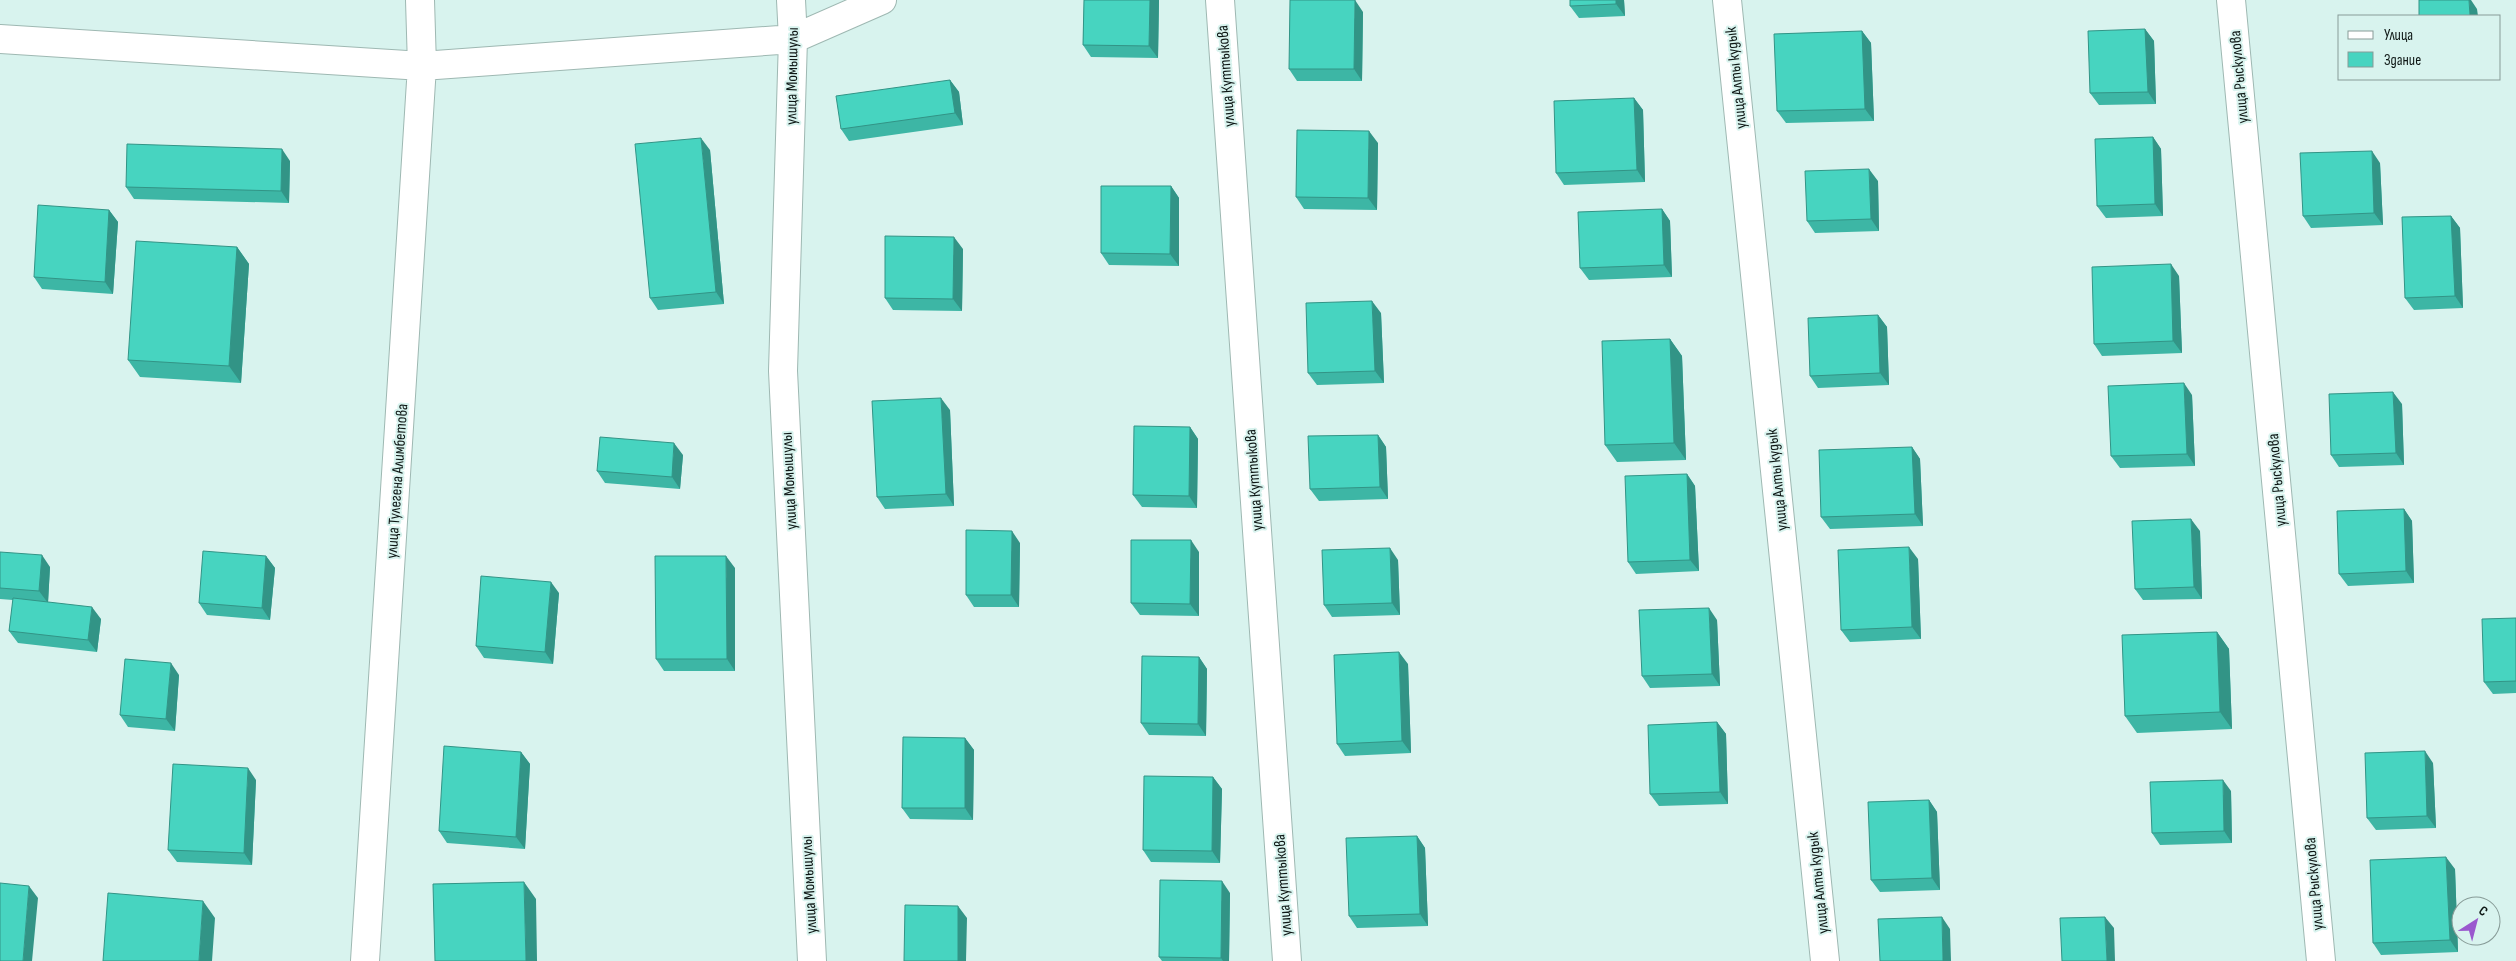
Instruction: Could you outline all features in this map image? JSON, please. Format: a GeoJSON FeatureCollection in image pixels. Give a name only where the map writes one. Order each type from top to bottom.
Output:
{"type":"FeatureCollection","features":[{"type":"Feature","properties":{"kind":"street","name":"улица Тулегена Алимбетова"},"geometry":{"type":"LineString","coordinates":[[365,961],[422,66],[420,0]]}},
{"type":"Feature","properties":{"kind":"street","name":"улица Момышулы"},"geometry":{"type":"LineString","coordinates":[[791,0],[793,39],[783,370],[812,961]]}},
{"type":"Feature","properties":{"kind":"street"},"geometry":{"type":"LineString","coordinates":[[0,39],[422,66],[793,39],[882,0]]}},
{"type":"Feature","properties":{"kind":"street","name":"улица Куттыкова"},"geometry":{"type":"LineString","coordinates":[[1220,0],[1287,961]]}},
{"type":"Feature","properties":{"kind":"street","name":"улица Алты кудык"},"geometry":{"type":"LineString","coordinates":[[1727,0],[1825,961]]}},
{"type":"Feature","properties":{"kind":"street","name":"улица Рыскулова"},"geometry":{"type":"LineString","coordinates":[[2230,0],[2321,961]]}},
{"type":"Feature","properties":{"kind":"building"},"geometry":{"type":"Polygon","coordinates":[[[1084,0],[1150,0],[1149,46],[1083,45],[1084,0]]]}},
{"type":"Feature","properties":{"kind":"building"},"geometry":{"type":"Polygon","coordinates":[[[1290,0],[1355,0],[1354,69],[1289,69],[1290,0]]]}},
{"type":"Feature","properties":{"kind":"building"},"geometry":{"type":"Polygon","coordinates":[[[1570,0],[1616,0],[1616,4],[1570,6],[1570,0]]]}},
{"type":"Feature","properties":{"kind":"building"},"geometry":{"type":"Polygon","coordinates":[[[2419,0],[2469,0],[2470,15],[2419,15],[2419,0]]]}},
{"type":"Feature","properties":{"kind":"building"},"geometry":{"type":"Polygon","coordinates":[[[2145,29],[2148,92],[2090,93],[2088,31],[2145,29]]]}},
{"type":"Feature","properties":{"kind":"building"},"geometry":{"type":"Polygon","coordinates":[[[1862,31],[1865,109],[1777,111],[1774,34],[1862,31]]]}},
{"type":"Feature","properties":{"kind":"building"},"geometry":{"type":"Polygon","coordinates":[[[950,80],[955,113],[841,129],[836,96],[950,80]]]}},
{"type":"Feature","properties":{"kind":"building"},"geometry":{"type":"Polygon","coordinates":[[[1634,98],[1637,170],[1556,173],[1554,101],[1634,98]]]}},
{"type":"Feature","properties":{"kind":"building"},"geometry":{"type":"Polygon","coordinates":[[[1297,130],[1369,131],[1368,198],[1296,197],[1297,130]]]}},
{"type":"Feature","properties":{"kind":"building"},"geometry":{"type":"Polygon","coordinates":[[[2153,137],[2155,204],[2097,206],[2095,139],[2153,137]]]}},
{"type":"Feature","properties":{"kind":"building"},"geometry":{"type":"Polygon","coordinates":[[[701,138],[716,292],[650,298],[635,144],[701,138]]]}},
{"type":"Feature","properties":{"kind":"building"},"geometry":{"type":"Polygon","coordinates":[[[127,144],[282,149],[281,191],[126,187],[127,144]]]}},
{"type":"Feature","properties":{"kind":"building"},"geometry":{"type":"Polygon","coordinates":[[[2372,151],[2374,213],[2303,216],[2300,153],[2372,151]]]}},
{"type":"Feature","properties":{"kind":"building"},"geometry":{"type":"Polygon","coordinates":[[[1869,169],[1871,219],[1807,221],[1805,171],[1869,169]]]}},
{"type":"Feature","properties":{"kind":"building"},"geometry":{"type":"Polygon","coordinates":[[[1101,186],[1171,186],[1170,254],[1101,253],[1101,186]]]}},
{"type":"Feature","properties":{"kind":"building"},"geometry":{"type":"Polygon","coordinates":[[[38,205],[109,210],[105,282],[34,277],[38,205]]]}},
{"type":"Feature","properties":{"kind":"building"},"geometry":{"type":"Polygon","coordinates":[[[1662,209],[1664,265],[1580,268],[1578,212],[1662,209]]]}},
{"type":"Feature","properties":{"kind":"building"},"geometry":{"type":"Polygon","coordinates":[[[2451,216],[2455,296],[2405,298],[2402,217],[2451,216]]]}},
{"type":"Feature","properties":{"kind":"building"},"geometry":{"type":"Polygon","coordinates":[[[885,236],[954,237],[953,299],[885,298],[885,236]]]}},
{"type":"Feature","properties":{"kind":"building"},"geometry":{"type":"Polygon","coordinates":[[[136,241],[237,247],[229,366],[128,360],[136,241]]]}},
{"type":"Feature","properties":{"kind":"building"},"geometry":{"type":"Polygon","coordinates":[[[2171,264],[2173,341],[2094,344],[2092,267],[2171,264]]]}},
{"type":"Feature","properties":{"kind":"building"},"geometry":{"type":"Polygon","coordinates":[[[1372,301],[1375,371],[1308,373],[1306,303],[1372,301]]]}},
{"type":"Feature","properties":{"kind":"building"},"geometry":{"type":"Polygon","coordinates":[[[1878,315],[1880,373],[1810,376],[1808,318],[1878,315]]]}},
{"type":"Feature","properties":{"kind":"building"},"geometry":{"type":"Polygon","coordinates":[[[1670,339],[1674,443],[1605,445],[1602,341],[1670,339]]]}},
{"type":"Feature","properties":{"kind":"building"},"geometry":{"type":"Polygon","coordinates":[[[2184,383],[2187,454],[2111,456],[2108,386],[2184,383]]]}},
{"type":"Feature","properties":{"kind":"building"},"geometry":{"type":"Polygon","coordinates":[[[2393,392],[2396,453],[2331,455],[2329,394],[2393,392]]]}},
{"type":"Feature","properties":{"kind":"building"},"geometry":{"type":"Polygon","coordinates":[[[941,398],[946,494],[877,497],[872,401],[941,398]]]}},
{"type":"Feature","properties":{"kind":"building"},"geometry":{"type":"Polygon","coordinates":[[[1134,426],[1190,427],[1189,496],[1133,495],[1134,426]]]}},
{"type":"Feature","properties":{"kind":"building"},"geometry":{"type":"Polygon","coordinates":[[[1378,435],[1380,487],[1310,489],[1308,436],[1378,435]]]}},
{"type":"Feature","properties":{"kind":"building"},"geometry":{"type":"Polygon","coordinates":[[[600,437],[674,443],[672,477],[597,471],[600,437]]]}},
{"type":"Feature","properties":{"kind":"building"},"geometry":{"type":"Polygon","coordinates":[[[1912,447],[1915,514],[1821,517],[1819,450],[1912,447]]]}},
{"type":"Feature","properties":{"kind":"building"},"geometry":{"type":"Polygon","coordinates":[[[1687,474],[1690,560],[1628,562],[1625,476],[1687,474]]]}},
{"type":"Feature","properties":{"kind":"building"},"geometry":{"type":"Polygon","coordinates":[[[2404,509],[2406,571],[2339,574],[2337,511],[2404,509]]]}},
{"type":"Feature","properties":{"kind":"building"},"geometry":{"type":"Polygon","coordinates":[[[2191,519],[2194,587],[2135,589],[2132,521],[2191,519]]]}},
{"type":"Feature","properties":{"kind":"building"},"geometry":{"type":"Polygon","coordinates":[[[966,530],[1012,531],[1011,595],[966,595],[966,530]]]}},
{"type":"Feature","properties":{"kind":"building"},"geometry":{"type":"Polygon","coordinates":[[[1131,540],[1191,540],[1190,604],[1131,603],[1131,540]]]}},
{"type":"Feature","properties":{"kind":"building"},"geometry":{"type":"Polygon","coordinates":[[[1909,547],[1912,627],[1841,630],[1838,550],[1909,547]]]}},
{"type":"Feature","properties":{"kind":"building"},"geometry":{"type":"Polygon","coordinates":[[[1390,548],[1392,603],[1324,605],[1322,550],[1390,548]]]}},
{"type":"Feature","properties":{"kind":"building"},"geometry":{"type":"Polygon","coordinates":[[[203,551],[266,556],[262,608],[199,603],[203,551]]]}},
{"type":"Feature","properties":{"kind":"building"},"geometry":{"type":"Polygon","coordinates":[[[0,552],[42,555],[39,591],[0,588],[0,552]]]}},
{"type":"Feature","properties":{"kind":"building"},"geometry":{"type":"Polygon","coordinates":[[[655,556],[726,556],[727,659],[656,659],[655,556]]]}},
{"type":"Feature","properties":{"kind":"building"},"geometry":{"type":"Polygon","coordinates":[[[481,576],[551,582],[545,652],[476,646],[481,576]]]}},
{"type":"Feature","properties":{"kind":"building"},"geometry":{"type":"Polygon","coordinates":[[[13,598],[92,607],[88,640],[9,631],[13,598]]]}},
{"type":"Feature","properties":{"kind":"building"},"geometry":{"type":"Polygon","coordinates":[[[1709,608],[1712,674],[1642,676],[1639,610],[1709,608]]]}},
{"type":"Feature","properties":{"kind":"building"},"geometry":{"type":"Polygon","coordinates":[[[2516,618],[2516,681],[2484,682],[2482,619],[2516,618]]]}},
{"type":"Feature","properties":{"kind":"building"},"geometry":{"type":"Polygon","coordinates":[[[2217,632],[2220,712],[2125,716],[2122,635],[2217,632]]]}},
{"type":"Feature","properties":{"kind":"building"},"geometry":{"type":"Polygon","coordinates":[[[1399,652],[1402,741],[1337,744],[1334,655],[1399,652]]]}},
{"type":"Feature","properties":{"kind":"building"},"geometry":{"type":"Polygon","coordinates":[[[1142,656],[1199,657],[1198,724],[1141,723],[1142,656]]]}},
{"type":"Feature","properties":{"kind":"building"},"geometry":{"type":"Polygon","coordinates":[[[125,659],[171,663],[166,719],[120,715],[125,659]]]}},
{"type":"Feature","properties":{"kind":"building"},"geometry":{"type":"Polygon","coordinates":[[[1717,722],[1720,792],[1650,794],[1648,725],[1717,722]]]}},
{"type":"Feature","properties":{"kind":"building"},"geometry":{"type":"Polygon","coordinates":[[[903,737],[965,738],[965,808],[902,808],[903,737]]]}},
{"type":"Feature","properties":{"kind":"building"},"geometry":{"type":"Polygon","coordinates":[[[444,746],[521,752],[516,837],[439,831],[444,746]]]}},
{"type":"Feature","properties":{"kind":"building"},"geometry":{"type":"Polygon","coordinates":[[[2425,751],[2427,816],[2367,818],[2365,753],[2425,751]]]}},
{"type":"Feature","properties":{"kind":"building"},"geometry":{"type":"Polygon","coordinates":[[[173,764],[248,768],[244,853],[168,850],[173,764]]]}},
{"type":"Feature","properties":{"kind":"building"},"geometry":{"type":"Polygon","coordinates":[[[1144,776],[1213,777],[1212,851],[1143,850],[1144,776]]]}},
{"type":"Feature","properties":{"kind":"building"},"geometry":{"type":"Polygon","coordinates":[[[2223,780],[2224,831],[2152,833],[2150,782],[2223,780]]]}},
{"type":"Feature","properties":{"kind":"building"},"geometry":{"type":"Polygon","coordinates":[[[1929,800],[1932,878],[1871,880],[1868,802],[1929,800]]]}},
{"type":"Feature","properties":{"kind":"building"},"geometry":{"type":"Polygon","coordinates":[[[1417,836],[1420,914],[1349,916],[1346,838],[1417,836]]]}},
{"type":"Feature","properties":{"kind":"building"},"geometry":{"type":"Polygon","coordinates":[[[2446,857],[2450,940],[2373,943],[2370,860],[2446,857]]]}},
{"type":"Feature","properties":{"kind":"building"},"geometry":{"type":"Polygon","coordinates":[[[1160,880],[1222,881],[1221,958],[1159,957],[1160,880]]]}},
{"type":"Feature","properties":{"kind":"building"},"geometry":{"type":"Polygon","coordinates":[[[524,882],[526,961],[435,961],[433,884],[524,882]]]}},
{"type":"Feature","properties":{"kind":"building"},"geometry":{"type":"Polygon","coordinates":[[[0,883],[29,886],[23,961],[0,961],[0,883]]]}},
{"type":"Feature","properties":{"kind":"building"},"geometry":{"type":"Polygon","coordinates":[[[108,893],[203,901],[199,961],[103,961],[108,893]]]}},
{"type":"Feature","properties":{"kind":"building"},"geometry":{"type":"Polygon","coordinates":[[[905,905],[958,906],[958,961],[904,961],[905,905]]]}},
{"type":"Feature","properties":{"kind":"building"},"geometry":{"type":"Polygon","coordinates":[[[1942,917],[1943,961],[1880,961],[1878,919],[1942,917]]]}},
{"type":"Feature","properties":{"kind":"building"},"geometry":{"type":"Polygon","coordinates":[[[2105,917],[2107,961],[2062,961],[2060,918],[2105,917]]]}}]}
